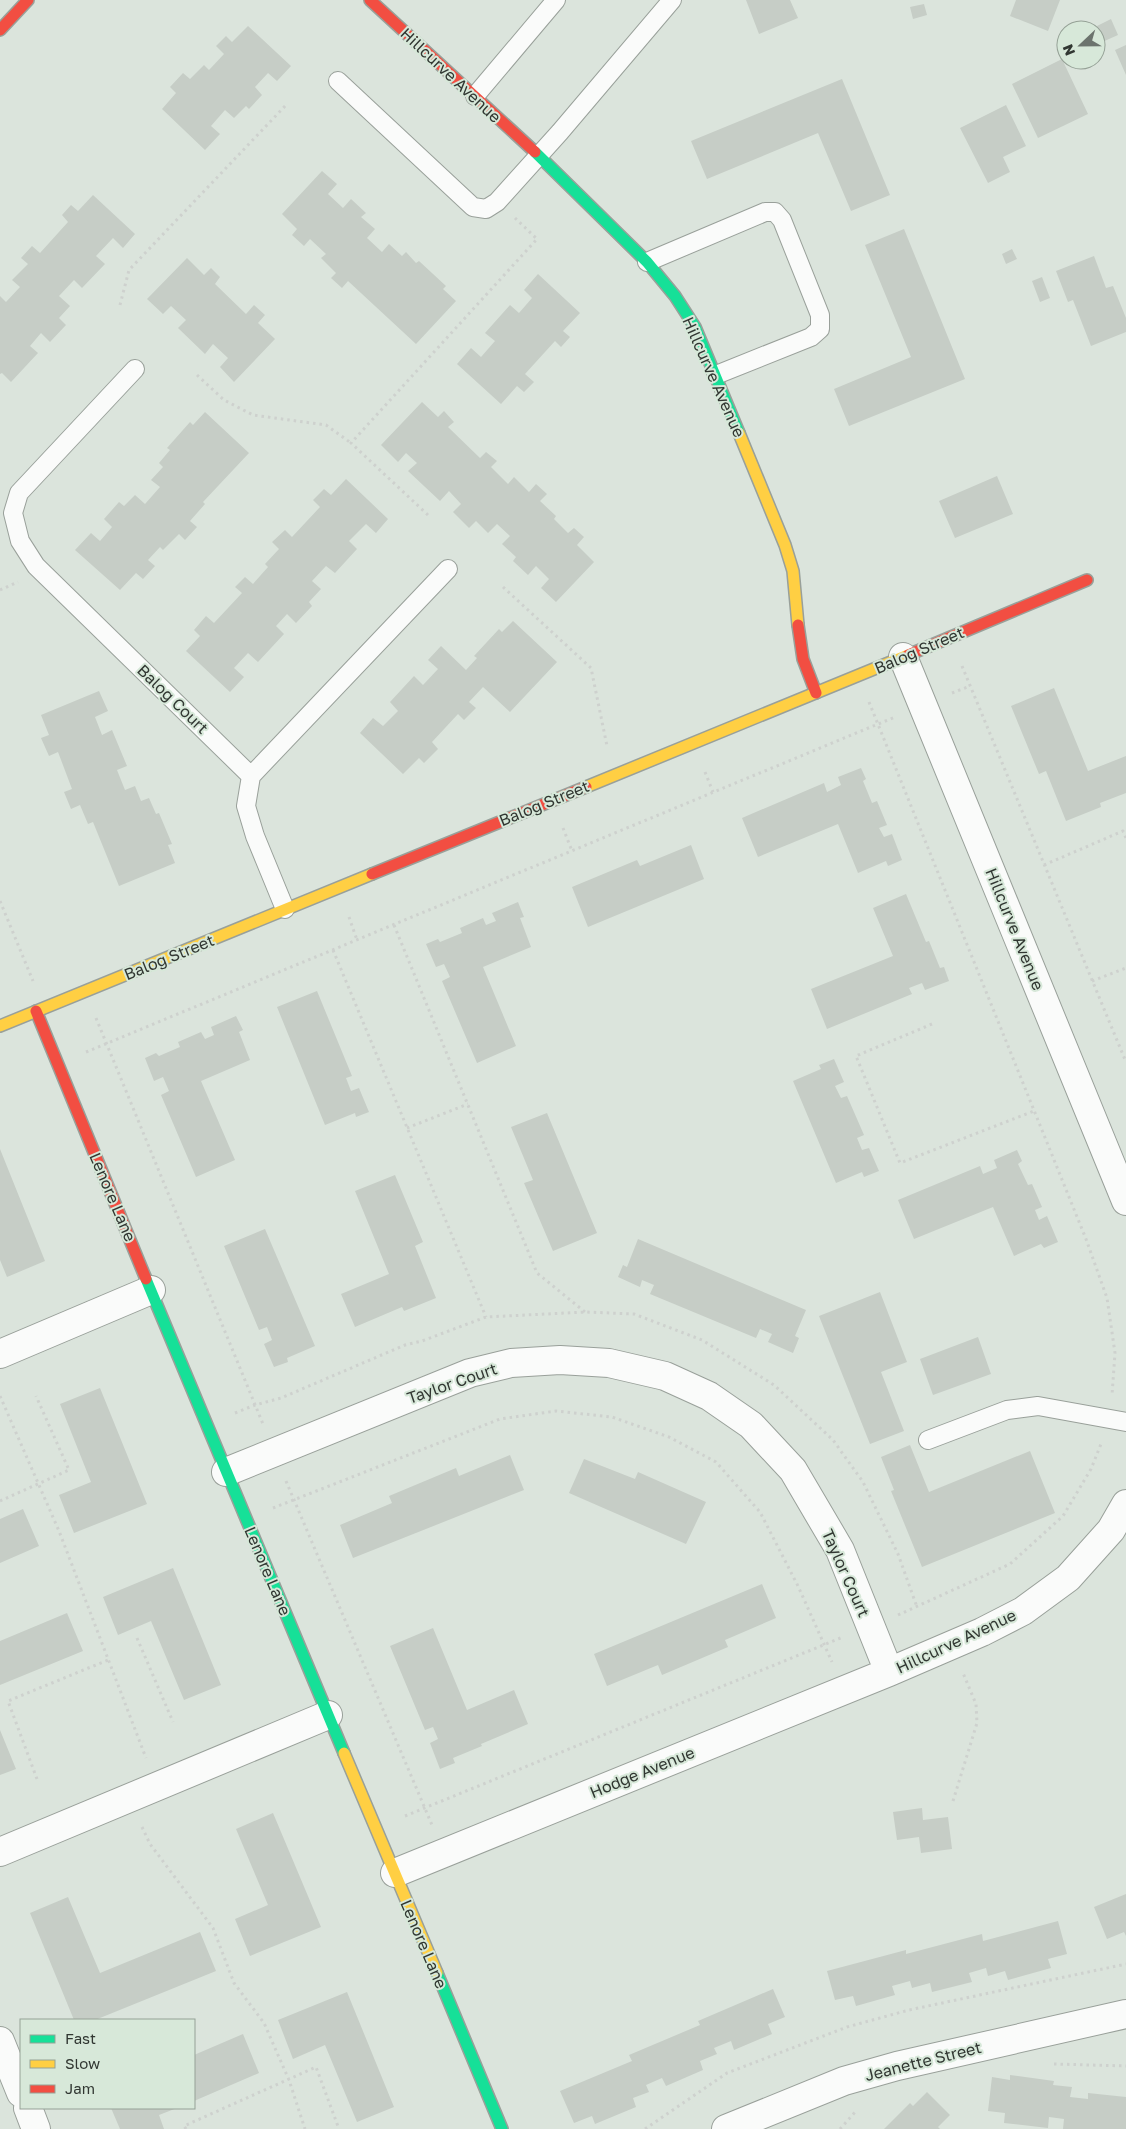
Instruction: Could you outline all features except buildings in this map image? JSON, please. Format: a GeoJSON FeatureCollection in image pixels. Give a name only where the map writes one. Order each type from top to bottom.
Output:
{"type":"FeatureCollection","features":[{"type":"Feature","properties":{"kind":"street"},"geometry":{"type":"LineString","coordinates":[[0,30],[28,0]]}},
{"type":"Feature","properties":{"kind":"street","name":"Hillcurve Avenue"},"geometry":{"type":"LineString","coordinates":[[370,0],[539,156],[647,262],[675,296],[695,326],[786,545],[793,571],[799,640],[803,659],[816,693]]}},
{"type":"Feature","properties":{"kind":"street","name":"Balog Street"},"geometry":{"type":"LineString","coordinates":[[0,1026],[1088,580]]}},
{"type":"Feature","properties":{"kind":"street","name":"Hillcurve Avenue"},"geometry":{"type":"LineString","coordinates":[[903,657],[1123,1185]]}},
{"type":"Feature","properties":{"kind":"street","name":"Lenore Lane"},"geometry":{"type":"LineString","coordinates":[[36,1011],[226,1472],[502,2129]]}},
{"type":"Feature","properties":{"kind":"street"},"geometry":{"type":"LineString","coordinates":[[0,1354],[151,1290]]}},
{"type":"Feature","properties":{"kind":"street","name":"Taylor Court"},"geometry":{"type":"LineString","coordinates":[[226,1472],[470,1373],[511,1363],[560,1360],[610,1363],[665,1376],[709,1396],[751,1425],[793,1470],[840,1550],[889,1672]]}},
{"type":"Feature","properties":{"kind":"street","name":"Hillcurve Avenue"},"geometry":{"type":"LineString","coordinates":[[889,1672],[1023,1611],[1068,1578],[1110,1530],[1126,1504]]}},
{"type":"Feature","properties":{"kind":"street","name":"Hodge Avenue"},"geometry":{"type":"LineString","coordinates":[[395,1873],[889,1672]]}},
{"type":"Feature","properties":{"kind":"street"},"geometry":{"type":"LineString","coordinates":[[0,1852],[328,1714]]}},
{"type":"Feature","properties":{"kind":"street","name":"Jeanette Street"},"geometry":{"type":"LineString","coordinates":[[726,2129],[844,2081],[897,2066],[1126,2014]]}},
{"type":"Feature","properties":{"kind":"street"},"geometry":{"type":"LineString","coordinates":[[0,2041],[20,2091]]}},
{"type":"Feature","properties":{"kind":"street"},"geometry":{"type":"LineString","coordinates":[[28,2109],[36,2129]]}},
{"type":"Feature","properties":{"kind":"lane"},"geometry":{"type":"LineString","coordinates":[[475,96],[556,0]]}},
{"type":"Feature","properties":{"kind":"lane"},"geometry":{"type":"LineString","coordinates":[[338,81],[474,207],[486,209],[497,202],[539,156],[672,0]]}},
{"type":"Feature","properties":{"kind":"lane"},"geometry":{"type":"LineString","coordinates":[[647,262],[765,212],[775,212],[782,220],[820,315],[820,329],[811,336],[716,375]]}},
{"type":"Feature","properties":{"kind":"lane","name":"Balog Court"},"geometry":{"type":"LineString","coordinates":[[135,369],[19,493],[13,513],[20,541],[36,566],[251,776]]}},
{"type":"Feature","properties":{"kind":"lane"},"geometry":{"type":"LineString","coordinates":[[285,909],[255,836],[246,806],[251,776],[448,568]]}},
{"type":"Feature","properties":{"kind":"lane"},"geometry":{"type":"LineString","coordinates":[[928,1440],[1007,1410],[1038,1406],[1118,1420]]}},
{"type":"Feature","properties":{"kind":"path"},"geometry":{"type":"LineString","coordinates":[[120,305],[129,270],[287,104]]}},
{"type":"Feature","properties":{"kind":"path"},"geometry":{"type":"LineString","coordinates":[[351,443],[537,239],[497,202]]}},
{"type":"Feature","properties":{"kind":"path"},"geometry":{"type":"LineString","coordinates":[[197,375],[224,400],[253,415],[326,425],[351,443],[428,515]]}},
{"type":"Feature","properties":{"kind":"path"},"geometry":{"type":"LineString","coordinates":[[0,590],[18,582]]}},
{"type":"Feature","properties":{"kind":"path"},"geometry":{"type":"LineString","coordinates":[[503,587],[591,668],[613,775]]}},
{"type":"Feature","properties":{"kind":"path"},"geometry":{"type":"LineString","coordinates":[[950,637],[1126,1062]]}},
{"type":"Feature","properties":{"kind":"path"},"geometry":{"type":"LineString","coordinates":[[376,1828],[917,1608],[1010,1564],[1063,1516],[1118,1420],[1115,1353],[1107,1298],[1086,1238],[858,675]]}},
{"type":"Feature","properties":{"kind":"path"},"geometry":{"type":"LineString","coordinates":[[58,1064],[970,686]]}},
{"type":"Feature","properties":{"kind":"path"},"geometry":{"type":"LineString","coordinates":[[1044,865],[1123,831],[1126,838]]}},
{"type":"Feature","properties":{"kind":"path"},"geometry":{"type":"LineString","coordinates":[[0,901],[33,981],[96,1018],[294,1500],[444,1853]]}},
{"type":"Feature","properties":{"kind":"path"},"geometry":{"type":"LineString","coordinates":[[394,924],[537,1272],[586,1312]]}},
{"type":"Feature","properties":{"kind":"path"},"geometry":{"type":"LineString","coordinates":[[333,950],[486,1317]]}},
{"type":"Feature","properties":{"kind":"path"},"geometry":{"type":"LineString","coordinates":[[1092,981],[1126,968]]}},
{"type":"Feature","properties":{"kind":"path"},"geometry":{"type":"LineString","coordinates":[[932,1024],[856,1056],[900,1163],[1034,1111]]}},
{"type":"Feature","properties":{"kind":"path"},"geometry":{"type":"LineString","coordinates":[[407,1128],[468,1104]]}},
{"type":"Feature","properties":{"kind":"path"},"geometry":{"type":"LineString","coordinates":[[0,1396],[39,1485],[157,1786]]}},
{"type":"Feature","properties":{"kind":"path"},"geometry":{"type":"LineString","coordinates":[[0,1501],[69,1470],[36,1396]]}},
{"type":"Feature","properties":{"kind":"path"},"geometry":{"type":"LineString","coordinates":[[246,1518],[500,1419],[556,1410],[612,1417],[669,1437],[716,1462],[760,1512],[798,1586],[844,1690]]}},
{"type":"Feature","properties":{"kind":"path"},"geometry":{"type":"LineString","coordinates":[[137,1638],[173,1722]]}},
{"type":"Feature","properties":{"kind":"path"},"geometry":{"type":"LineString","coordinates":[[951,1645],[976,1704],[977,1722],[953,1801]]}},
{"type":"Feature","properties":{"kind":"path"},"geometry":{"type":"LineString","coordinates":[[38,1779],[8,1701],[108,1660]]}},
{"type":"Feature","properties":{"kind":"path"},"geometry":{"type":"LineString","coordinates":[[130,1798],[150,1844],[213,1928],[234,1983],[264,2023],[289,2080],[306,2129]]}},
{"type":"Feature","properties":{"kind":"path"},"geometry":{"type":"LineString","coordinates":[[645,2129],[727,2073],[847,2027],[909,2010],[1126,1964]]}},
{"type":"Feature","properties":{"kind":"path"},"geometry":{"type":"LineString","coordinates":[[186,2129],[184,2126],[316,2067],[339,2129]]}},
{"type":"Feature","properties":{"kind":"traffic: fast"},"geometry":{"type":"LineString","coordinates":[[535,152],[647,262],[675,296],[695,327],[739,433]]}},
{"type":"Feature","properties":{"kind":"traffic: fast"},"geometry":{"type":"LineString","coordinates":[[146,1279],[344,1753]]}},
{"type":"Feature","properties":{"kind":"traffic: fast"},"geometry":{"type":"LineString","coordinates":[[437,1973],[502,2129]]}},
{"type":"Feature","properties":{"kind":"traffic: slow"},"geometry":{"type":"LineString","coordinates":[[739,433],[785,545],[793,571],[798,625]]}},
{"type":"Feature","properties":{"kind":"traffic: slow"},"geometry":{"type":"LineString","coordinates":[[586,787],[908,655]]}},
{"type":"Feature","properties":{"kind":"traffic: slow"},"geometry":{"type":"LineString","coordinates":[[0,1026],[372,874]]}},
{"type":"Feature","properties":{"kind":"traffic: slow"},"geometry":{"type":"LineString","coordinates":[[344,1753],[437,1973]]}},
{"type":"Feature","properties":{"kind":"traffic: jam"},"geometry":{"type":"LineString","coordinates":[[0,30],[28,0]]}},
{"type":"Feature","properties":{"kind":"traffic: jam"},"geometry":{"type":"LineString","coordinates":[[370,0],[535,152]]}},
{"type":"Feature","properties":{"kind":"traffic: jam"},"geometry":{"type":"LineString","coordinates":[[908,655],[1087,580]]}},
{"type":"Feature","properties":{"kind":"traffic: jam"},"geometry":{"type":"LineString","coordinates":[[798,625],[803,659],[816,693]]}},
{"type":"Feature","properties":{"kind":"traffic: jam"},"geometry":{"type":"LineString","coordinates":[[372,874],[586,787]]}},
{"type":"Feature","properties":{"kind":"traffic: jam"},"geometry":{"type":"LineString","coordinates":[[36,1011],[146,1279]]}}]}
